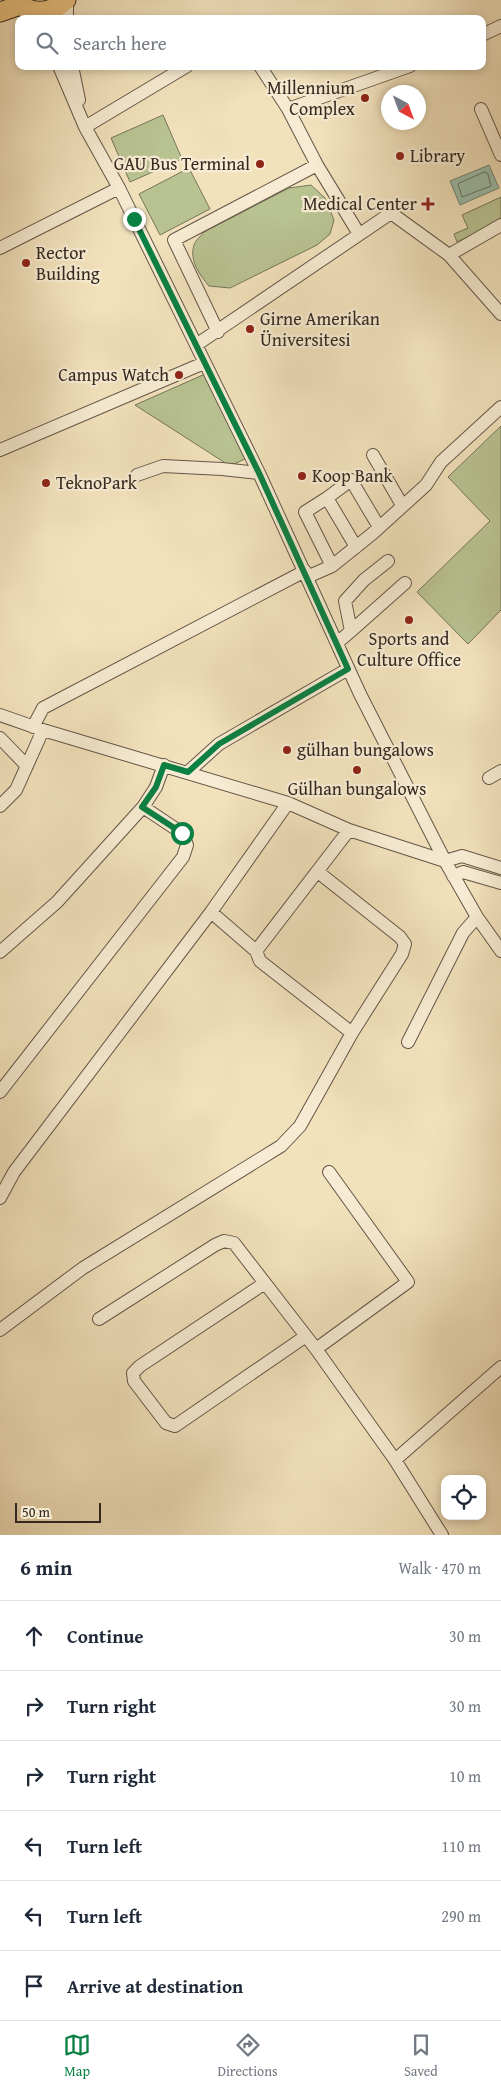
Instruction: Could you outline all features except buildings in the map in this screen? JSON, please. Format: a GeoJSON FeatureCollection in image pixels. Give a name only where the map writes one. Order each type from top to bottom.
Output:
{"type":"FeatureCollection","features":[{"type":"Feature","properties":{"kind":"highway"},"geometry":{"type":"LineString","coordinates":[[0,12],[22,8],[45,12],[59,7],[67,0]]}},
{"type":"Feature","properties":{"kind":"street"},"geometry":{"type":"LineString","coordinates":[[67,0],[67,15]]}},
{"type":"Feature","properties":{"kind":"street"},"geometry":{"type":"LineString","coordinates":[[486,33],[501,26]]}},
{"type":"Feature","properties":{"kind":"street"},"geometry":{"type":"LineString","coordinates":[[60,70],[86,127],[119,188],[259,473],[348,669],[453,876],[477,917],[501,951]]}},
{"type":"Feature","properties":{"kind":"street"},"geometry":{"type":"LineString","coordinates":[[73,70],[86,127]]}},
{"type":"Feature","properties":{"kind":"street"},"geometry":{"type":"LineString","coordinates":[[86,127],[180,70]]}},
{"type":"Feature","properties":{"kind":"street"},"geometry":{"type":"LineString","coordinates":[[263,70],[288,109],[317,165],[359,234]]}},
{"type":"Feature","properties":{"kind":"street"},"geometry":{"type":"LineString","coordinates":[[288,109],[399,70]]}},
{"type":"Feature","properties":{"kind":"street"},"geometry":{"type":"LineString","coordinates":[[481,109],[501,155]]}},
{"type":"Feature","properties":{"kind":"street"},"geometry":{"type":"LineString","coordinates":[[218,332],[174,240],[317,165]]}},
{"type":"Feature","properties":{"kind":"street"},"geometry":{"type":"LineString","coordinates":[[0,248],[119,188]]}},
{"type":"Feature","properties":{"kind":"street"},"geometry":{"type":"LineString","coordinates":[[196,345],[218,332],[391,213],[449,256],[501,314]]}},
{"type":"Feature","properties":{"kind":"street"},"geometry":{"type":"LineString","coordinates":[[449,256],[501,226]]}},
{"type":"Feature","properties":{"kind":"street"},"geometry":{"type":"LineString","coordinates":[[0,450],[204,363]]}},
{"type":"Feature","properties":{"kind":"street"},"geometry":{"type":"LineString","coordinates":[[0,806],[16,790],[27,766],[43,708],[306,574],[332,566],[379,527],[426,484],[441,462],[501,407]]}},
{"type":"Feature","properties":{"kind":"street"},"geometry":{"type":"LineString","coordinates":[[372,456],[402,505]]}},
{"type":"Feature","properties":{"kind":"street"},"geometry":{"type":"LineString","coordinates":[[137,475],[163,466],[259,473]]}},
{"type":"Feature","properties":{"kind":"street"},"geometry":{"type":"LineString","coordinates":[[332,566],[305,512],[351,480],[379,527]]}},
{"type":"Feature","properties":{"kind":"street"},"geometry":{"type":"LineString","coordinates":[[327,498],[356,547]]}},
{"type":"Feature","properties":{"kind":"street"},"geometry":{"type":"LineString","coordinates":[[351,631],[345,601],[364,580],[388,561]]}},
{"type":"Feature","properties":{"kind":"street"},"geometry":{"type":"LineString","coordinates":[[337,643],[406,583]]}},
{"type":"Feature","properties":{"kind":"street"},"geometry":{"type":"LineString","coordinates":[[188,772],[219,744],[348,669]]}},
{"type":"Feature","properties":{"kind":"street"},"geometry":{"type":"LineString","coordinates":[[0,715],[288,803],[348,830],[445,861],[462,856],[501,868]]}},
{"type":"Feature","properties":{"kind":"street"},"geometry":{"type":"LineString","coordinates":[[0,738],[27,766]]}},
{"type":"Feature","properties":{"kind":"street"},"geometry":{"type":"LineString","coordinates":[[0,952],[57,902],[142,807],[156,787],[164,765]]}},
{"type":"Feature","properties":{"kind":"street"},"geometry":{"type":"LineString","coordinates":[[489,778],[501,771]]}},
{"type":"Feature","properties":{"kind":"street"},"geometry":{"type":"LineString","coordinates":[[0,1198],[19,1165],[211,912],[288,803]]}},
{"type":"Feature","properties":{"kind":"street"},"geometry":{"type":"LineString","coordinates":[[0,1092],[183,858],[187,844],[182,833],[142,807]]}},
{"type":"Feature","properties":{"kind":"street"},"geometry":{"type":"LineString","coordinates":[[256,951],[318,872],[348,830]]}},
{"type":"Feature","properties":{"kind":"street"},"geometry":{"type":"LineString","coordinates":[[0,1330],[83,1268],[281,1146],[300,1126],[352,1033],[402,954],[405,944],[400,937],[318,872]]}},
{"type":"Feature","properties":{"kind":"street"},"geometry":{"type":"LineString","coordinates":[[453,876],[463,872],[501,883]]}},
{"type":"Feature","properties":{"kind":"street"},"geometry":{"type":"LineString","coordinates":[[211,912],[256,951],[260,961],[352,1033]]}},
{"type":"Feature","properties":{"kind":"street"},"geometry":{"type":"LineString","coordinates":[[408,1042],[463,933],[477,917]]}},
{"type":"Feature","properties":{"kind":"street"},"geometry":{"type":"LineString","coordinates":[[316,1350],[408,1282],[329,1172]]}},
{"type":"Feature","properties":{"kind":"street"},"geometry":{"type":"LineString","coordinates":[[99,1319],[224,1241],[234,1243],[306,1336],[395,1460],[442,1535]]}},
{"type":"Feature","properties":{"kind":"street"},"geometry":{"type":"LineString","coordinates":[[265,1283],[140,1366],[133,1373],[134,1381],[166,1423],[175,1426],[306,1336]]}},
{"type":"Feature","properties":{"kind":"street"},"geometry":{"type":"LineString","coordinates":[[395,1460],[501,1367]]}},
{"type":"Feature","properties":{"kind":"shaded area"},"geometry":{"type":"Polygon","coordinates":[[[163,115],[182,159],[130,182],[111,138],[163,115]]]}},
{"type":"Feature","properties":{"kind":"shaded area"},"geometry":{"type":"Polygon","coordinates":[[[189,168],[210,209],[160,235],[139,194],[189,168]]]}},
{"type":"Feature","properties":{"kind":"shaded area"},"geometry":{"type":"Polygon","coordinates":[[[311,185],[325,198],[334,220],[330,234],[317,245],[230,288],[209,286],[199,272],[193,257],[195,243],[204,232],[289,188],[311,185]]]}},
{"type":"Feature","properties":{"kind":"shaded area"},"geometry":{"type":"Polygon","coordinates":[[[501,197],[501,221],[457,242],[454,234],[468,228],[462,215],[501,197]]]}},
{"type":"Feature","properties":{"kind":"shaded area"},"geometry":{"type":"Polygon","coordinates":[[[205,374],[245,459],[230,466],[135,405],[205,374]]]}},
{"type":"Feature","properties":{"kind":"shaded area"},"geometry":{"type":"Polygon","coordinates":[[[501,426],[501,610],[468,644],[417,592],[490,521],[448,477],[501,426]]]}},
{"type":"Feature","properties":{"kind":"water"},"geometry":{"type":"Polygon","coordinates":[[[489,165],[499,188],[460,205],[450,181],[489,165]]]}},
{"type":"Feature","properties":{"kind":"place","name":"Millennium Complex"},"geometry":{"type":"Point","coordinates":[365,98]}},
{"type":"Feature","properties":{"kind":"place","name":"Library"},"geometry":{"type":"Point","coordinates":[400,156]}},
{"type":"Feature","properties":{"kind":"place","name":"GAU Bus Terminal"},"geometry":{"type":"Point","coordinates":[260,164]}},
{"type":"Feature","properties":{"kind":"place","name":"Medical Center"},"geometry":{"type":"Point","coordinates":[428,204]}},
{"type":"Feature","properties":{"kind":"place","name":"Rector Building"},"geometry":{"type":"Point","coordinates":[26,263]}},
{"type":"Feature","properties":{"kind":"place","name":"Girne Amerikan Üniversitesi"},"geometry":{"type":"Point","coordinates":[250,329]}},
{"type":"Feature","properties":{"kind":"place","name":"Campus Watch"},"geometry":{"type":"Point","coordinates":[179,375]}},
{"type":"Feature","properties":{"kind":"place","name":"Koop Bank"},"geometry":{"type":"Point","coordinates":[302,476]}},
{"type":"Feature","properties":{"kind":"place","name":"TeknoPark"},"geometry":{"type":"Point","coordinates":[46,483]}},
{"type":"Feature","properties":{"kind":"place","name":"Sports and Culture Office"},"geometry":{"type":"Point","coordinates":[409,620]}},
{"type":"Feature","properties":{"kind":"place","name":"gülhan bungalows"},"geometry":{"type":"Point","coordinates":[287,750]}},
{"type":"Feature","properties":{"kind":"place","name":"Gülhan bungalows"},"geometry":{"type":"Point","coordinates":[357,770]}},
{"type":"Feature","properties":{"kind":"route"},"geometry":{"type":"LineString","coordinates":[[134,219],[259,473],[348,669],[219,744],[188,772],[164,765],[156,787],[142,807],[182,833]]}}]}
